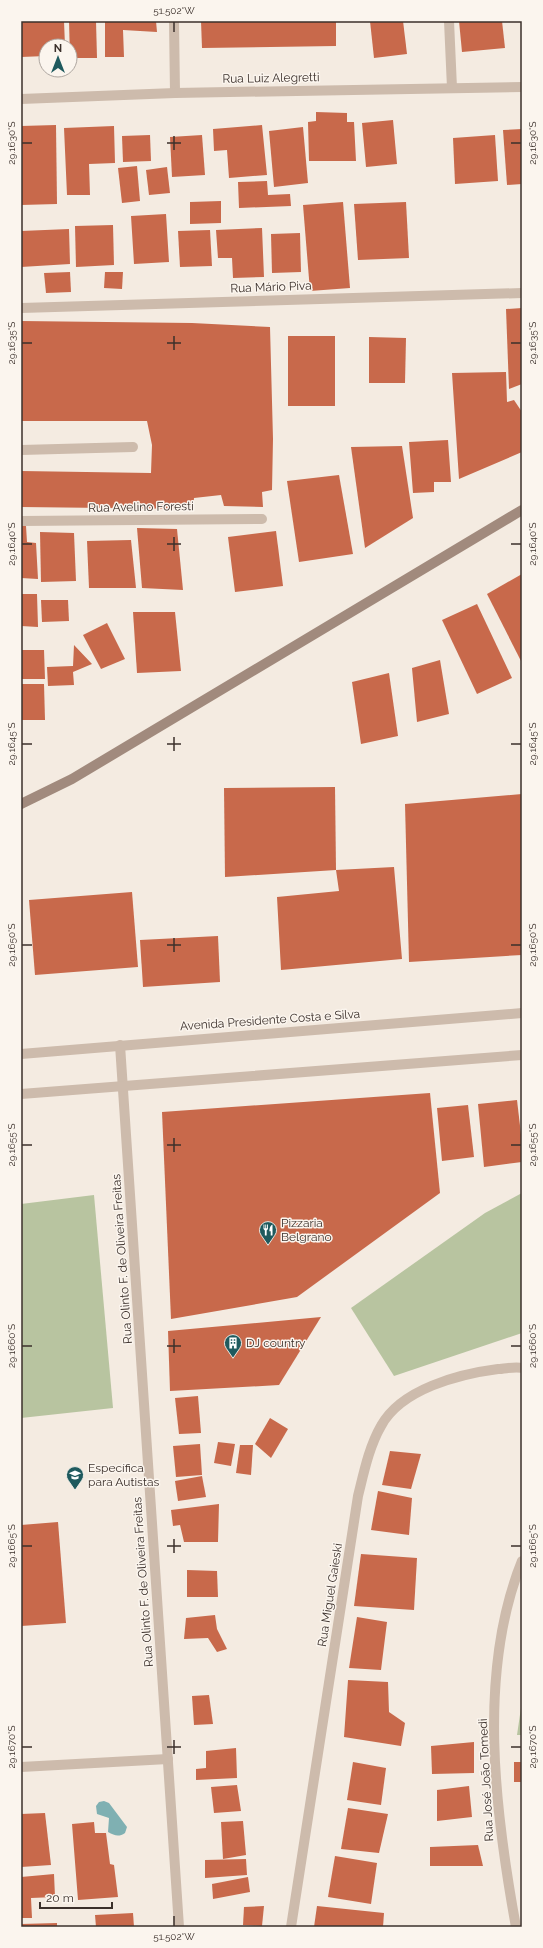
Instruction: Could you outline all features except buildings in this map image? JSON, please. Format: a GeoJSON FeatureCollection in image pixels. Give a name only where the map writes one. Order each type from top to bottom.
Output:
{"type":"FeatureCollection","features":[{"type":"Feature","properties":{"kind":"main road"},"geometry":{"type":"LineString","coordinates":[[21,804],[72,779],[522,510]]}},
{"type":"Feature","properties":{"kind":"street"},"geometry":{"type":"LineString","coordinates":[[174,21],[175,93]]}},
{"type":"Feature","properties":{"kind":"street"},"geometry":{"type":"LineString","coordinates":[[448,21],[452,88]]}},
{"type":"Feature","properties":{"kind":"street","name":"Rua Luiz Alegretti"},"geometry":{"type":"LineString","coordinates":[[21,99],[175,93],[522,87]]}},
{"type":"Feature","properties":{"kind":"street","name":"Rua Mário Piva"},"geometry":{"type":"LineString","coordinates":[[21,308],[522,293]]}},
{"type":"Feature","properties":{"kind":"street"},"geometry":{"type":"LineString","coordinates":[[21,450],[133,447]]}},
{"type":"Feature","properties":{"kind":"street","name":"Rua Avelino Foresti"},"geometry":{"type":"LineString","coordinates":[[21,521],[262,519]]}},
{"type":"Feature","properties":{"kind":"street","name":"Avenida Presidente Costa e Silva"},"geometry":{"type":"LineString","coordinates":[[21,1054],[522,1013]]}},
{"type":"Feature","properties":{"kind":"street","name":"Rua Olinto F. de Oliveira Freitas"},"geometry":{"type":"LineString","coordinates":[[120,1045],[179,1927]]}},
{"type":"Feature","properties":{"kind":"street"},"geometry":{"type":"LineString","coordinates":[[21,1094],[124,1088],[522,1055]]}},
{"type":"Feature","properties":{"kind":"street","name":"Rua Miguel Gaieski"},"geometry":{"type":"LineString","coordinates":[[291,1927],[358,1496],[367,1459],[381,1425],[398,1404],[434,1384],[472,1372],[522,1368]]}},
{"type":"Feature","properties":{"kind":"street","name":"Rua José João Tomedi"},"geometry":{"type":"LineString","coordinates":[[516,1927],[504,1862],[494,1740],[497,1676],[504,1620],[522,1561]]}},
{"type":"Feature","properties":{"kind":"street"},"geometry":{"type":"LineString","coordinates":[[21,1767],[168,1759]]}},
{"type":"Feature","properties":{"kind":"green space"},"geometry":{"type":"Polygon","coordinates":[[[522,1193],[522,1333],[394,1376],[351,1308],[485,1213],[522,1193]]]}},
{"type":"Feature","properties":{"kind":"green space"},"geometry":{"type":"Polygon","coordinates":[[[94,1195],[113,1408],[21,1418],[21,1204],[94,1195]]]}},
{"type":"Feature","properties":{"kind":"green space"},"geometry":{"type":"Polygon","coordinates":[[[522,1701],[522,1735],[517,1735],[522,1701]]]}},
{"type":"Feature","properties":{"kind":"water"},"geometry":{"type":"Polygon","coordinates":[[[104,1801],[109,1803],[127,1827],[125,1833],[117,1836],[108,1832],[109,1818],[97,1814],[96,1806],[99,1802],[104,1801]]]}},
{"type":"Feature","properties":{"kind":"place","name":"Pizzaria Belgrano"},"geometry":{"type":"Point","coordinates":[268,1245]}},
{"type":"Feature","properties":{"kind":"place","name":"DJ country"},"geometry":{"type":"Point","coordinates":[233,1358]}},
{"type":"Feature","properties":{"kind":"place","name":"Específica para Autistas"},"geometry":{"type":"Point","coordinates":[75,1490]}}]}
